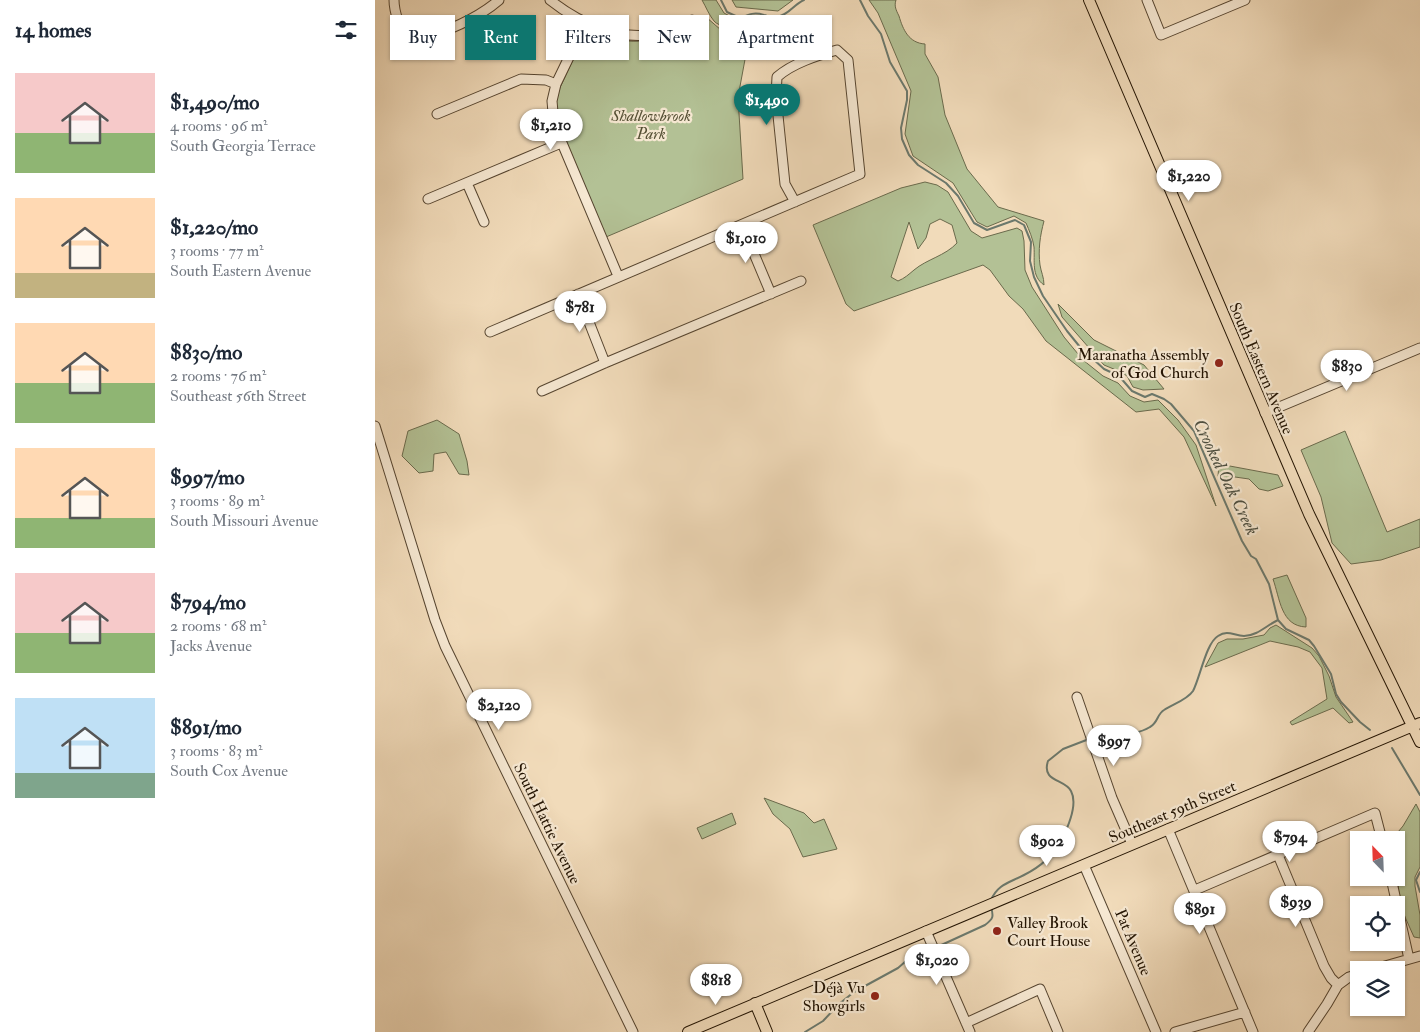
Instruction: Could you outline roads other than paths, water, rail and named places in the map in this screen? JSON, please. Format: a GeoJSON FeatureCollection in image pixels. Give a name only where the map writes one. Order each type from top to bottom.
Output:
{"type":"FeatureCollection","features":[{"type":"Feature","properties":{"kind":"main road","name":"South Eastern Avenue"},"geometry":{"type":"LineString","coordinates":[[1089,0],[1309,514],[1416,724],[1420,742]]}},
{"type":"Feature","properties":{"kind":"main road","name":"Southeast 59th Street"},"geometry":{"type":"LineString","coordinates":[[688,1032],[1416,724]]}},
{"type":"Feature","properties":{"kind":"main road"},"geometry":{"type":"LineString","coordinates":[[755,1003],[767,1032]]}},
{"type":"Feature","properties":{"kind":"street"},"geometry":{"type":"LineString","coordinates":[[394,3],[402,29],[408,38],[417,41],[466,21],[499,0]]}},
{"type":"Feature","properties":{"kind":"street"},"geometry":{"type":"LineString","coordinates":[[550,0],[571,15]]}},
{"type":"Feature","properties":{"kind":"street"},"geometry":{"type":"LineString","coordinates":[[1147,0],[1161,34],[1245,0]]}},
{"type":"Feature","properties":{"kind":"street"},"geometry":{"type":"LineString","coordinates":[[1219,0],[1223,9]]}},
{"type":"Feature","properties":{"kind":"street"},"geometry":{"type":"LineString","coordinates":[[490,332],[861,174],[847,60],[837,50],[797,64],[785,70],[777,77],[775,86],[785,184],[795,202]]}},
{"type":"Feature","properties":{"kind":"street"},"geometry":{"type":"LineString","coordinates":[[568,60],[556,84],[552,101],[554,124],[618,276]]}},
{"type":"Feature","properties":{"kind":"street"},"geometry":{"type":"LineString","coordinates":[[437,114],[521,79],[545,80],[556,84]]}},
{"type":"Feature","properties":{"kind":"street"},"geometry":{"type":"LineString","coordinates":[[428,200],[561,143]]}},
{"type":"Feature","properties":{"kind":"street"},"geometry":{"type":"LineString","coordinates":[[467,183],[484,222]]}},
{"type":"Feature","properties":{"kind":"street"},"geometry":{"type":"LineString","coordinates":[[742,225],[771,294]]}},
{"type":"Feature","properties":{"kind":"street"},"geometry":{"type":"LineString","coordinates":[[542,391],[801,281]]}},
{"type":"Feature","properties":{"kind":"street"},"geometry":{"type":"LineString","coordinates":[[578,294],[605,363]]}},
{"type":"Feature","properties":{"kind":"street"},"geometry":{"type":"LineString","coordinates":[[1265,413],[1420,348]]}},
{"type":"Feature","properties":{"kind":"street","name":"South Hattie Avenue"},"geometry":{"type":"LineString","coordinates":[[375,426],[433,614],[445,646],[633,1032]]}},
{"type":"Feature","properties":{"kind":"street"},"geometry":{"type":"LineString","coordinates":[[1077,697],[1112,798],[1132,844]]}},
{"type":"Feature","properties":{"kind":"street"},"geometry":{"type":"LineString","coordinates":[[1195,890],[1375,813],[1380,831]]}},
{"type":"Feature","properties":{"kind":"street"},"geometry":{"type":"LineString","coordinates":[[1168,829],[1253,1032]]}},
{"type":"Feature","properties":{"kind":"street"},"geometry":{"type":"LineString","coordinates":[[1278,855],[1324,966],[1338,985]]}},
{"type":"Feature","properties":{"kind":"street","name":"Pat Avenue"},"geometry":{"type":"LineString","coordinates":[[1084,865],[1155,1032]]}},
{"type":"Feature","properties":{"kind":"street"},"geometry":{"type":"LineString","coordinates":[[1393,886],[1409,959]]}},
{"type":"Feature","properties":{"kind":"street"},"geometry":{"type":"LineString","coordinates":[[926,931],[970,1032]]}},
{"type":"Feature","properties":{"kind":"street"},"geometry":{"type":"LineString","coordinates":[[1402,961],[1420,956]]}},
{"type":"Feature","properties":{"kind":"street"},"geometry":{"type":"LineString","coordinates":[[1308,1032],[1338,985],[1350,977]]}},
{"type":"Feature","properties":{"kind":"street"},"geometry":{"type":"LineString","coordinates":[[966,1023],[1040,989],[1058,1032]]}},
{"type":"Feature","properties":{"kind":"street"},"geometry":{"type":"LineString","coordinates":[[1175,1032],[1245,1012]]}},
{"type":"Feature","properties":{"kind":"waterway","name":"Crooked Oak Creek"},"geometry":{"type":"LineString","coordinates":[[721,0],[727,12],[740,18],[755,14],[773,17],[780,16],[804,0]]}},
{"type":"Feature","properties":{"kind":"waterway","name":"Crooked Oak Creek"},"geometry":{"type":"LineString","coordinates":[[860,0],[868,16],[881,34],[890,62],[907,91],[901,128],[902,139],[909,155],[918,165],[946,183],[958,196],[974,223],[987,230],[1015,220],[1024,225],[1031,242],[1030,261],[1034,277],[1043,296],[1080,347],[1104,369],[1119,376],[1132,391],[1145,397],[1152,394],[1171,404],[1194,431],[1242,541],[1251,556],[1256,559],[1269,584],[1278,620],[1286,629],[1309,640],[1331,674],[1336,694],[1341,702],[1370,730]]}},
{"type":"Feature","properties":{"kind":"waterway"},"geometry":{"type":"LineString","coordinates":[[1094,738],[1130,734],[1150,727],[1162,712],[1184,699],[1193,691],[1210,646],[1218,636],[1225,633],[1249,636],[1278,620]]}},
{"type":"Feature","properties":{"kind":"waterway"},"geometry":{"type":"LineString","coordinates":[[991,900],[997,890],[1004,884],[1036,868],[1059,845],[1073,809],[1073,796],[1068,787],[1051,777],[1048,773],[1048,761],[1063,749],[1089,739]]}},
{"type":"Feature","properties":{"kind":"waterway","name":"Crooked Oak Creek"},"geometry":{"type":"LineString","coordinates":[[1392,748],[1420,795]]}},
{"type":"Feature","properties":{"kind":"waterway","name":"Crooked Oak Creek"},"geometry":{"type":"LineString","coordinates":[[1420,872],[1416,880],[1420,892]]}},
{"type":"Feature","properties":{"kind":"waterway"},"geometry":{"type":"LineString","coordinates":[[937,947],[985,925],[992,918],[991,907]]}},
{"type":"Feature","properties":{"kind":"waterway"},"geometry":{"type":"LineString","coordinates":[[805,1032],[823,1021],[854,992],[898,968],[906,961],[930,950]]}},
{"type":"Feature","properties":{"kind":"place","name":"Maranatha Assembly of God Church"},"geometry":{"type":"Point","coordinates":[1219,363]}},
{"type":"Feature","properties":{"kind":"place","name":"Valley Brook Court House"},"geometry":{"type":"Point","coordinates":[997,931]}},
{"type":"Feature","properties":{"kind":"place","name":"Déjà Vu Showgirls"},"geometry":{"type":"Point","coordinates":[875,996]}},
{"type":"Feature","properties":{"kind":"park label","name":"Shallowbrook Park"},"geometry":{"type":"Point","coordinates":[651,124]}}]}
